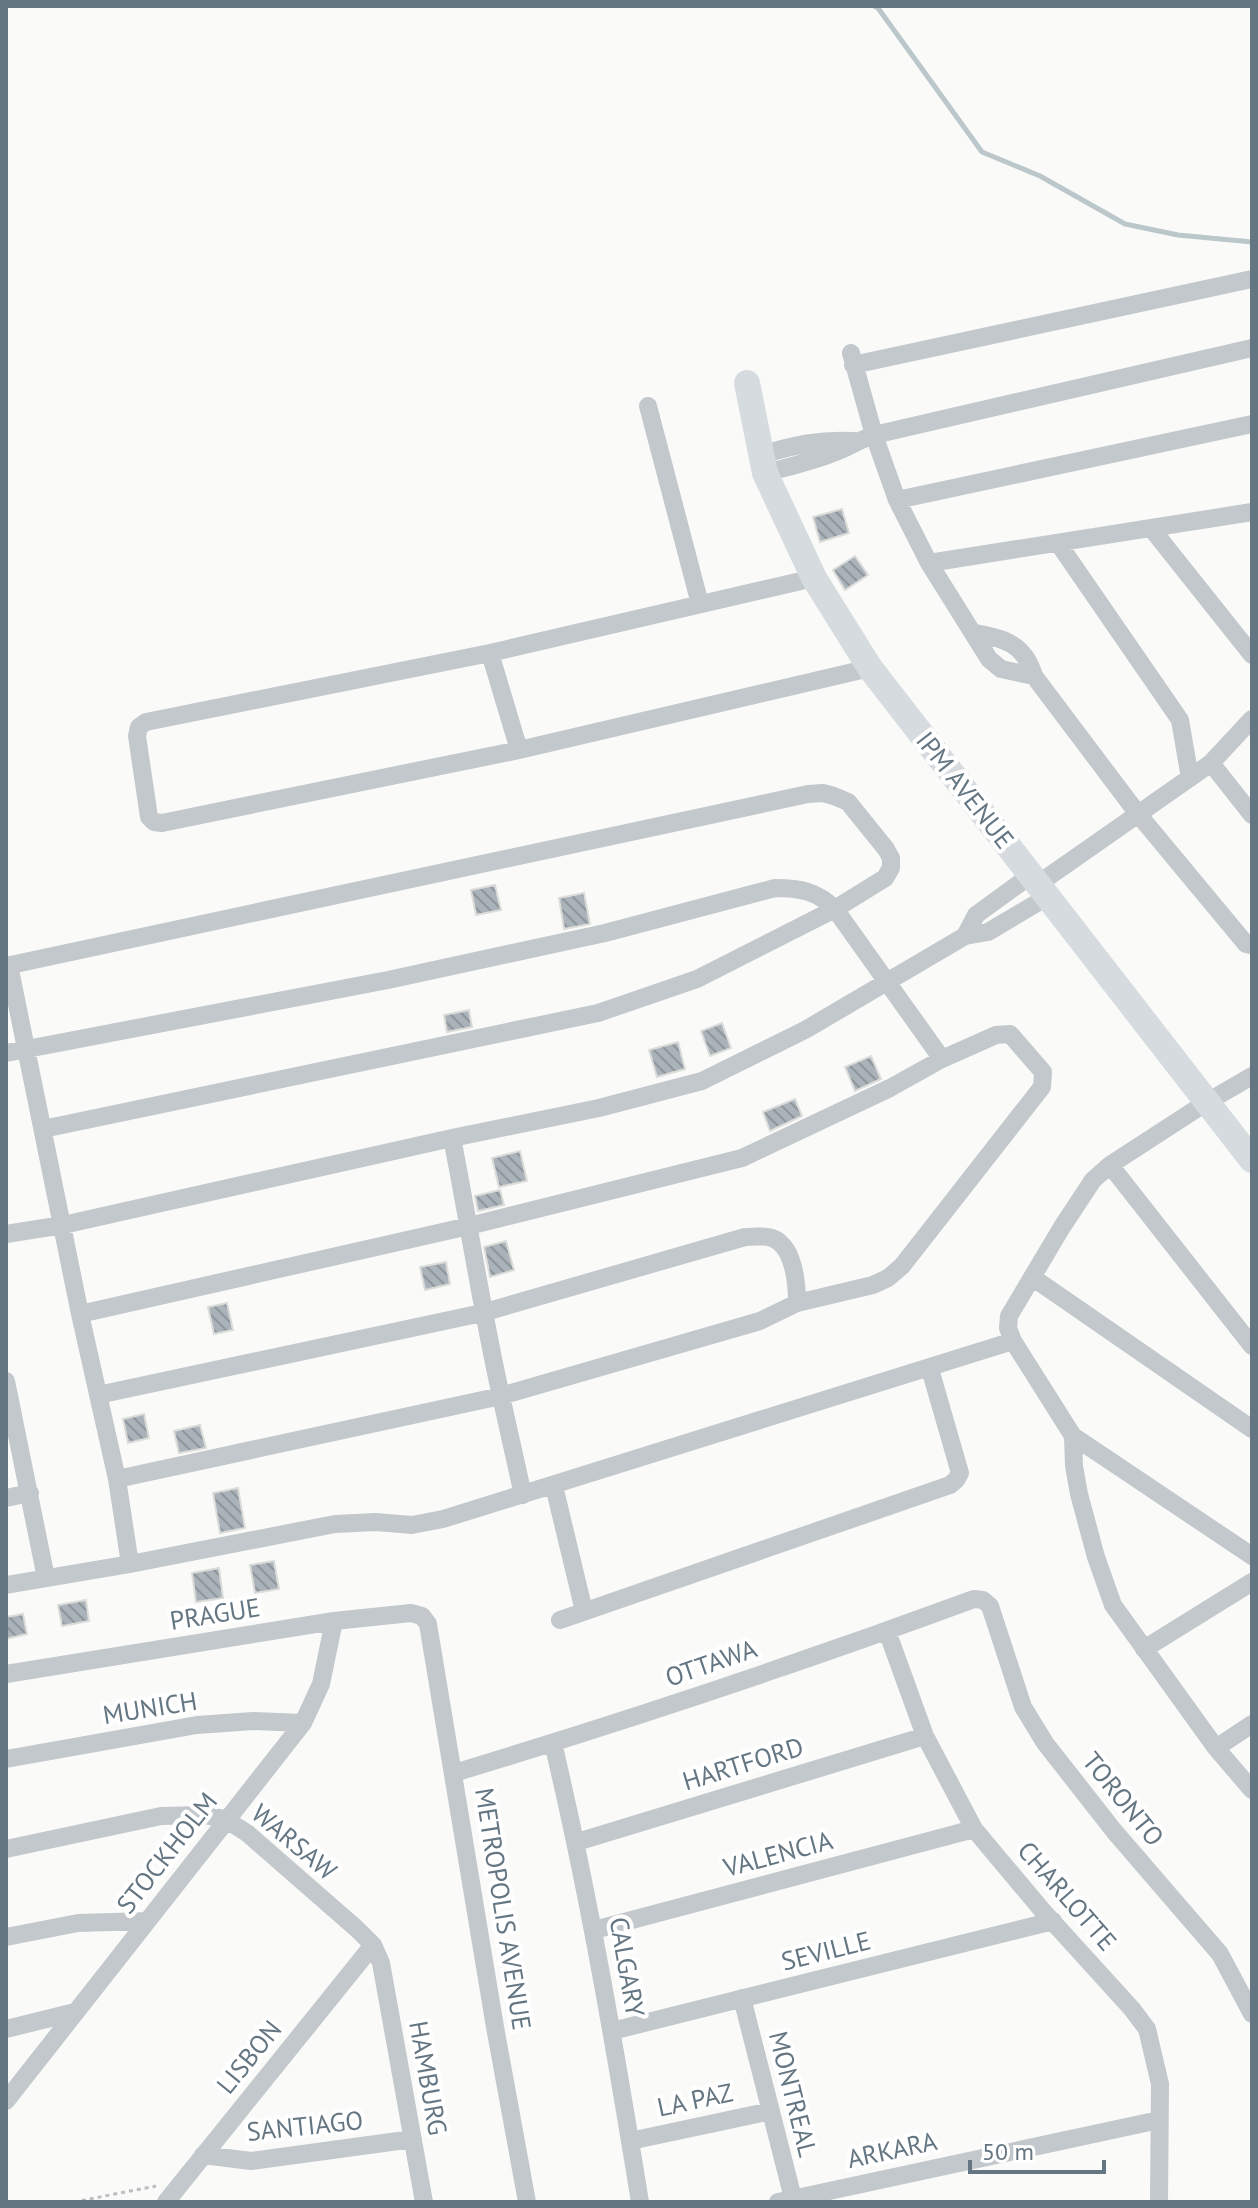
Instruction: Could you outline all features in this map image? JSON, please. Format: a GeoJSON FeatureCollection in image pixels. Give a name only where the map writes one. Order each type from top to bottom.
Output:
{"type":"FeatureCollection","features":[{"type":"Feature","properties":{"kind":"street"},"geometry":{"type":"LineString","coordinates":[[1034,676],[1001,669],[989,659],[929,563],[865,438],[852,359],[1252,279]]}},
{"type":"Feature","properties":{"kind":"street"},"geometry":{"type":"LineString","coordinates":[[764,464],[796,444],[865,438],[1252,348]]}},
{"type":"Feature","properties":{"kind":"street","name":"IPM AVENUE"},"geometry":{"type":"LineString","coordinates":[[747,383],[764,464],[814,578],[870,668],[1252,1160]]}},
{"type":"Feature","properties":{"kind":"street"},"geometry":{"type":"LineString","coordinates":[[648,406],[700,604]]}},
{"type":"Feature","properties":{"kind":"street"},"geometry":{"type":"LineString","coordinates":[[897,500],[1252,424]]}},
{"type":"Feature","properties":{"kind":"street"},"geometry":{"type":"LineString","coordinates":[[929,563],[1252,512]]}},
{"type":"Feature","properties":{"kind":"street"},"geometry":{"type":"LineString","coordinates":[[1151,528],[1252,655]]}},
{"type":"Feature","properties":{"kind":"street"},"geometry":{"type":"LineString","coordinates":[[1058,543],[1180,720],[1190,778]]}},
{"type":"Feature","properties":{"kind":"street"},"geometry":{"type":"LineString","coordinates":[[814,578],[490,653],[146,722],[139,727],[137,736],[149,817],[154,822],[162,823],[519,750],[870,668]]}},
{"type":"Feature","properties":{"kind":"street"},"geometry":{"type":"LineString","coordinates":[[974,633],[999,638],[1018,648],[1030,663],[1034,676],[1138,814],[1246,944],[1252,945]]}},
{"type":"Feature","properties":{"kind":"street"},"geometry":{"type":"LineString","coordinates":[[490,653],[519,750]]}},
{"type":"Feature","properties":{"kind":"street"},"geometry":{"type":"LineString","coordinates":[[6,1234],[63,1225],[599,1108],[702,1081],[805,1030],[965,936],[988,932],[1038,886],[1211,763],[1252,719]]}},
{"type":"Feature","properties":{"kind":"street"},"geometry":{"type":"LineString","coordinates":[[1211,763],[1252,815]]}},
{"type":"Feature","properties":{"kind":"street"},"geometry":{"type":"LineString","coordinates":[[43,1129],[598,1013],[697,979],[835,909],[885,878],[891,868],[891,858],[848,802],[823,793],[808,794],[8,966],[117,1479],[130,1564]]}},
{"type":"Feature","properties":{"kind":"street"},"geometry":{"type":"LineString","coordinates":[[965,936],[976,915],[1038,886]]}},
{"type":"Feature","properties":{"kind":"street"},"geometry":{"type":"LineString","coordinates":[[6,1053],[388,980],[605,933],[775,888],[796,888],[825,898],[835,909],[942,1059]]}},
{"type":"Feature","properties":{"kind":"street"},"geometry":{"type":"LineString","coordinates":[[80,1314],[469,1226],[742,1158],[996,1035],[1010,1034],[1043,1072],[1042,1087],[902,1266],[873,1285],[797,1303],[760,1321],[501,1396],[117,1479]]}},
{"type":"Feature","properties":{"kind":"street"},"geometry":{"type":"LineString","coordinates":[[1252,1076],[1110,1165],[1093,1180],[1009,1316],[1008,1328],[1013,1341],[1073,1436],[1252,1556]]}},
{"type":"Feature","properties":{"kind":"street"},"geometry":{"type":"LineString","coordinates":[[452,1138],[482,1313],[523,1495]]}},
{"type":"Feature","properties":{"kind":"street"},"geometry":{"type":"LineString","coordinates":[[1110,1165],[1252,1346]]}},
{"type":"Feature","properties":{"kind":"street"},"geometry":{"type":"LineString","coordinates":[[98,1395],[482,1313],[745,1237],[771,1237],[784,1246],[797,1277],[797,1303]]}},
{"type":"Feature","properties":{"kind":"street"},"geometry":{"type":"LineString","coordinates":[[1032,1277],[1252,1429]]}},
{"type":"Feature","properties":{"kind":"street"},"geometry":{"type":"LineString","coordinates":[[6,1585],[335,1524],[376,1522],[412,1525],[443,1519],[1013,1341]]}},
{"type":"Feature","properties":{"kind":"street"},"geometry":{"type":"LineString","coordinates":[[560,1620],[950,1485],[960,1473],[930,1369]]}},
{"type":"Feature","properties":{"kind":"street"},"geometry":{"type":"LineString","coordinates":[[6,1381],[9,1410],[30,1493],[46,1578]]}},
{"type":"Feature","properties":{"kind":"street"},"geometry":{"type":"LineString","coordinates":[[1073,1436],[1079,1494],[1113,1605],[1216,1748],[1252,1790]]}},
{"type":"Feature","properties":{"kind":"street"},"geometry":{"type":"LineString","coordinates":[[554,1486],[584,1611]]}},
{"type":"Feature","properties":{"kind":"street"},"geometry":{"type":"LineString","coordinates":[[6,1498],[30,1493]]}},
{"type":"Feature","properties":{"kind":"street"},"geometry":{"type":"LineString","coordinates":[[1144,1649],[1252,1582]]}},
{"type":"Feature","properties":{"kind":"street","name":"OTTAWA"},"geometry":{"type":"LineString","coordinates":[[454,1773],[553,1743],[974,1599],[983,1600]]}},
{"type":"Feature","properties":{"kind":"street","name":"TORONTO"},"geometry":{"type":"LineString","coordinates":[[983,1600],[990,1606],[1023,1707],[1045,1743],[1114,1831],[1220,1954],[1252,2014]]}},
{"type":"Feature","properties":{"kind":"street","name":"PRAGUE"},"geometry":{"type":"LineString","coordinates":[[6,1674],[334,1621],[411,1613],[422,1616],[428,1624]]}},
{"type":"Feature","properties":{"kind":"street","name":"STOCKHOLM"},"geometry":{"type":"LineString","coordinates":[[6,2101],[303,1723],[321,1684],[334,1621]]}},
{"type":"Feature","properties":{"kind":"street","name":"METROPOLIS AVENUE"},"geometry":{"type":"LineString","coordinates":[[428,1624],[527,2202]]}},
{"type":"Feature","properties":{"kind":"street","name":"CHARLOTTE"},"geometry":{"type":"LineString","coordinates":[[887,1631],[925,1736],[974,1829],[1147,2029],[1160,2084],[1159,2202]]}},
{"type":"Feature","properties":{"kind":"street","name":"MUNICH"},"geometry":{"type":"LineString","coordinates":[[6,1759],[197,1725],[253,1721],[303,1723]]}},
{"type":"Feature","properties":{"kind":"street"},"geometry":{"type":"LineString","coordinates":[[1216,1748],[1252,1724]]}},
{"type":"Feature","properties":{"kind":"street","name":"HARTFORD"},"geometry":{"type":"LineString","coordinates":[[577,1842],[925,1736]]}},
{"type":"Feature","properties":{"kind":"street","name":"CALGARY"},"geometry":{"type":"LineString","coordinates":[[553,1743],[594,1930],[640,2202]]}},
{"type":"Feature","properties":{"kind":"street","name":"WARSAW"},"geometry":{"type":"LineString","coordinates":[[6,1849],[161,1816],[204,1815],[225,1819],[258,1843],[357,1929],[373,1945],[381,1963]]}},
{"type":"Feature","properties":{"kind":"street","name":"VALENCIA"},"geometry":{"type":"LineString","coordinates":[[594,1930],[974,1829]]}},
{"type":"Feature","properties":{"kind":"street"},"geometry":{"type":"LineString","coordinates":[[6,1937],[78,1923],[147,1921]]}},
{"type":"Feature","properties":{"kind":"street","name":"SEVILLE"},"geometry":{"type":"LineString","coordinates":[[612,2031],[1053,1921]]}},
{"type":"Feature","properties":{"kind":"street","name":"LISBON"},"geometry":{"type":"LineString","coordinates":[[166,2202],[373,1945]]}},
{"type":"Feature","properties":{"kind":"street","name":"HAMBURG"},"geometry":{"type":"LineString","coordinates":[[381,1963],[424,2202]]}},
{"type":"Feature","properties":{"kind":"street","name":"MONTREAL"},"geometry":{"type":"LineString","coordinates":[[742,1998],[771,2111],[788,2201]]}},
{"type":"Feature","properties":{"kind":"street"},"geometry":{"type":"LineString","coordinates":[[6,2029],[75,2012]]}},
{"type":"Feature","properties":{"kind":"street","name":"LA PAZ"},"geometry":{"type":"LineString","coordinates":[[630,2141],[771,2111]]}},
{"type":"Feature","properties":{"kind":"street","name":"ARKARA"},"geometry":{"type":"LineString","coordinates":[[788,2201],[1159,2120]]}},
{"type":"Feature","properties":{"kind":"street","name":"SANTIAGO"},"geometry":{"type":"LineString","coordinates":[[203,2155],[251,2161],[413,2139]]}},
{"type":"Feature","properties":{"kind":"path"},"geometry":{"type":"LineString","coordinates":[[74,2202],[181,2182]]}},
{"type":"Feature","properties":{"kind":"building"},"geometry":{"type":"Polygon","coordinates":[[[842,509],[849,533],[820,542],[813,517],[842,509]]]}},
{"type":"Feature","properties":{"kind":"building"},"geometry":{"type":"Polygon","coordinates":[[[855,556],[868,575],[845,590],[833,570],[855,556]]]}},
{"type":"Feature","properties":{"kind":"building"},"geometry":{"type":"Polygon","coordinates":[[[495,885],[501,910],[476,915],[471,890],[495,885]]]}},
{"type":"Feature","properties":{"kind":"building"},"geometry":{"type":"Polygon","coordinates":[[[584,893],[590,924],[564,929],[559,898],[584,893]]]}},
{"type":"Feature","properties":{"kind":"building"},"geometry":{"type":"Polygon","coordinates":[[[469,1010],[472,1027],[447,1032],[444,1015],[469,1010]]]}},
{"type":"Feature","properties":{"kind":"building"},"geometry":{"type":"Polygon","coordinates":[[[722,1023],[731,1048],[710,1056],[701,1031],[722,1023]]]}},
{"type":"Feature","properties":{"kind":"building"},"geometry":{"type":"Polygon","coordinates":[[[678,1042],[685,1069],[657,1077],[649,1050],[678,1042]]]}},
{"type":"Feature","properties":{"kind":"building"},"geometry":{"type":"Polygon","coordinates":[[[871,1056],[881,1079],[855,1091],[845,1067],[871,1056]]]}},
{"type":"Feature","properties":{"kind":"building"},"geometry":{"type":"Polygon","coordinates":[[[795,1099],[802,1116],[770,1131],[763,1112],[795,1099]]]}},
{"type":"Feature","properties":{"kind":"building"},"geometry":{"type":"Polygon","coordinates":[[[520,1151],[527,1181],[499,1187],[492,1158],[520,1151]]]}},
{"type":"Feature","properties":{"kind":"building"},"geometry":{"type":"Polygon","coordinates":[[[500,1190],[504,1205],[478,1211],[475,1196],[500,1190]]]}},
{"type":"Feature","properties":{"kind":"building"},"geometry":{"type":"Polygon","coordinates":[[[506,1241],[514,1270],[490,1277],[484,1247],[506,1241]]]}},
{"type":"Feature","properties":{"kind":"building"},"geometry":{"type":"Polygon","coordinates":[[[446,1262],[450,1284],[425,1290],[420,1267],[446,1262]]]}},
{"type":"Feature","properties":{"kind":"building"},"geometry":{"type":"Polygon","coordinates":[[[227,1303],[233,1330],[214,1334],[208,1307],[227,1303]]]}},
{"type":"Feature","properties":{"kind":"building"},"geometry":{"type":"Polygon","coordinates":[[[144,1414],[149,1438],[128,1443],[123,1419],[144,1414]]]}},
{"type":"Feature","properties":{"kind":"building"},"geometry":{"type":"Polygon","coordinates":[[[200,1425],[206,1448],[179,1453],[174,1431],[200,1425]]]}},
{"type":"Feature","properties":{"kind":"building"},"geometry":{"type":"Polygon","coordinates":[[[238,1488],[245,1528],[220,1533],[213,1493],[238,1488]]]}},
{"type":"Feature","properties":{"kind":"building"},"geometry":{"type":"Polygon","coordinates":[[[274,1561],[279,1589],[255,1593],[250,1565],[274,1561]]]}},
{"type":"Feature","properties":{"kind":"building"},"geometry":{"type":"Polygon","coordinates":[[[219,1568],[223,1598],[196,1602],[192,1573],[219,1568]]]}},
{"type":"Feature","properties":{"kind":"building"},"geometry":{"type":"Polygon","coordinates":[[[86,1600],[89,1621],[62,1626],[58,1605],[86,1600]]]}},
{"type":"Feature","properties":{"kind":"building"},"geometry":{"type":"Polygon","coordinates":[[[23,1614],[27,1634],[6,1639],[6,1617],[23,1614]]]}},
{"type":"Feature","properties":{"kind":"waterway"},"geometry":{"type":"LineString","coordinates":[[874,6],[982,152],[1040,176],[1125,224],[1178,235],[1252,242]]}}]}
